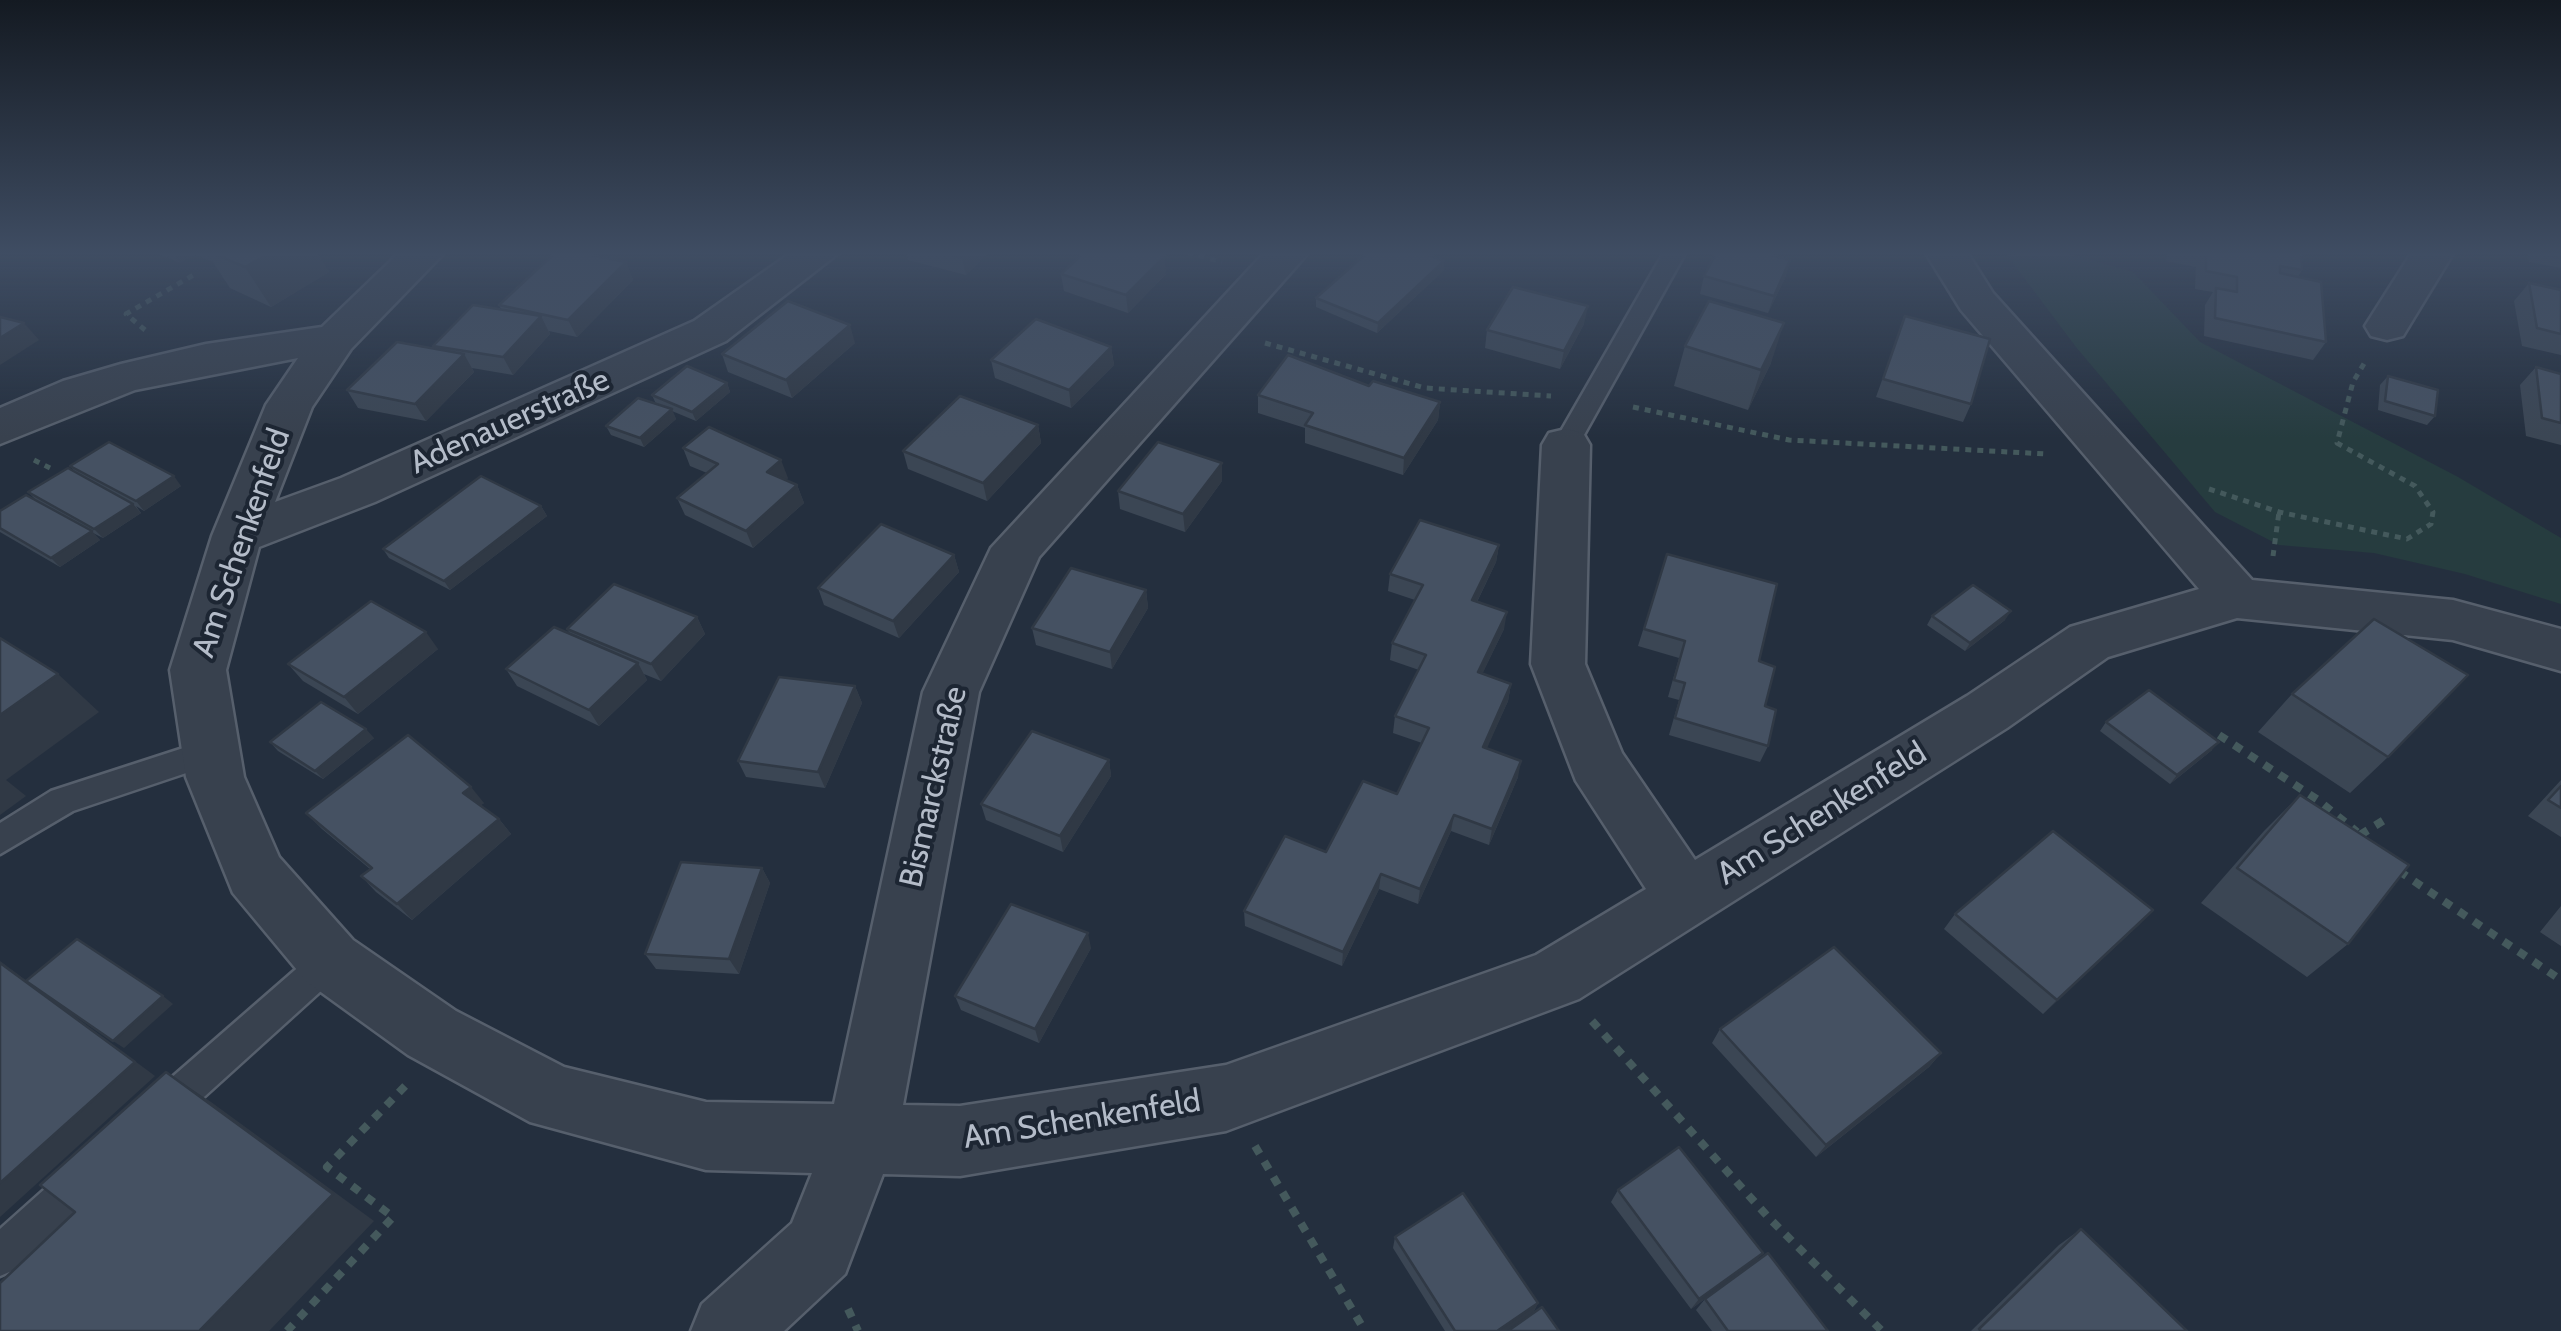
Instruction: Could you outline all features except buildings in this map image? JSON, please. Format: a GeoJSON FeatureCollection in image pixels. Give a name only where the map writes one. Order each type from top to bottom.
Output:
{"type":"FeatureCollection","features":[{"type":"Feature","properties":{"kind":"street","name":"Am Schenkenfeld"},"geometry":{"type":"LineString","coordinates":[[360,314],[335,339],[290,405],[237,536],[198,670],[208,753],[255,874],[330,961],[432,1033],[554,1098],[706,1136],[862,1136],[960,1141],[1226,1098],[1556,978],[1987,712],[2089,642],[2238,598],[2453,620],[2561,650]]}},
{"type":"Feature","properties":{"kind":"street","name":"Adenauerstraße"},"geometry":{"type":"LineString","coordinates":[[237,536],[358,490],[710,331],[733,314]]}},
{"type":"Feature","properties":{"kind":"street","name":"Bismarckstraße"},"geometry":{"type":"LineString","coordinates":[[729,1331],[819,1248],[862,1136],[951,692],[1017,548],[1231,314]]}},
{"type":"Feature","properties":{"kind":"street"},"geometry":{"type":"LineString","coordinates":[[1987,314],[2238,598]]}},
{"type":"Feature","properties":{"kind":"street"},"geometry":{"type":"LineString","coordinates":[[2386,326],[2394,314]]}},
{"type":"Feature","properties":{"kind":"street"},"geometry":{"type":"LineString","coordinates":[[8,416],[181,360],[335,339]]}},
{"type":"Feature","properties":{"kind":"street"},"geometry":{"type":"LineString","coordinates":[[1566,445],[1558,664],[1596,764],[1686,898]]}},
{"type":"Feature","properties":{"kind":"lane"},"geometry":{"type":"LineString","coordinates":[[1566,445],[1640,314]]}},
{"type":"Feature","properties":{"kind":"lane"},"geometry":{"type":"LineString","coordinates":[[0,840],[62,802],[208,753]]}},
{"type":"Feature","properties":{"kind":"lane"},"geometry":{"type":"LineString","coordinates":[[0,1256],[330,961]]}},
{"type":"Feature","properties":{"kind":"path"},"geometry":{"type":"LineString","coordinates":[[126,314],[138,324]]}},
{"type":"Feature","properties":{"kind":"path"},"geometry":{"type":"LineString","coordinates":[[2208,488],[2280,512],[2407,539],[2431,524],[2434,512],[2415,486],[2337,443],[2353,382],[2386,326]]}},
{"type":"Feature","properties":{"kind":"path"},"geometry":{"type":"LineString","coordinates":[[1275,345],[1425,388],[1512,394]]}},
{"type":"Feature","properties":{"kind":"path"},"geometry":{"type":"LineString","coordinates":[[1620,404],[1789,440],[2115,459]]}},
{"type":"Feature","properties":{"kind":"path"},"geometry":{"type":"LineString","coordinates":[[2219,734],[2318,800],[2372,848]]}},
{"type":"Feature","properties":{"kind":"path"},"geometry":{"type":"LineString","coordinates":[[2360,836],[2389,818]]}},
{"type":"Feature","properties":{"kind":"path"},"geometry":{"type":"LineString","coordinates":[[2383,860],[2561,980]]}},
{"type":"Feature","properties":{"kind":"path"},"geometry":{"type":"LineString","coordinates":[[1606,1036],[1769,1218],[1882,1331]]}},
{"type":"Feature","properties":{"kind":"path"},"geometry":{"type":"LineString","coordinates":[[1226,1098],[1365,1331]]}},
{"type":"Feature","properties":{"kind":"path"},"geometry":{"type":"LineString","coordinates":[[287,1331],[392,1217],[327,1167],[380,1111]]}},
{"type":"Feature","properties":{"kind":"green space"},"geometry":{"type":"Polygon","coordinates":[[[2051,314],[2173,314],[2200,342],[2458,477],[2561,538],[2561,604],[2465,574],[2374,553],[2279,545],[2215,512],[2051,314]]]}}]}
